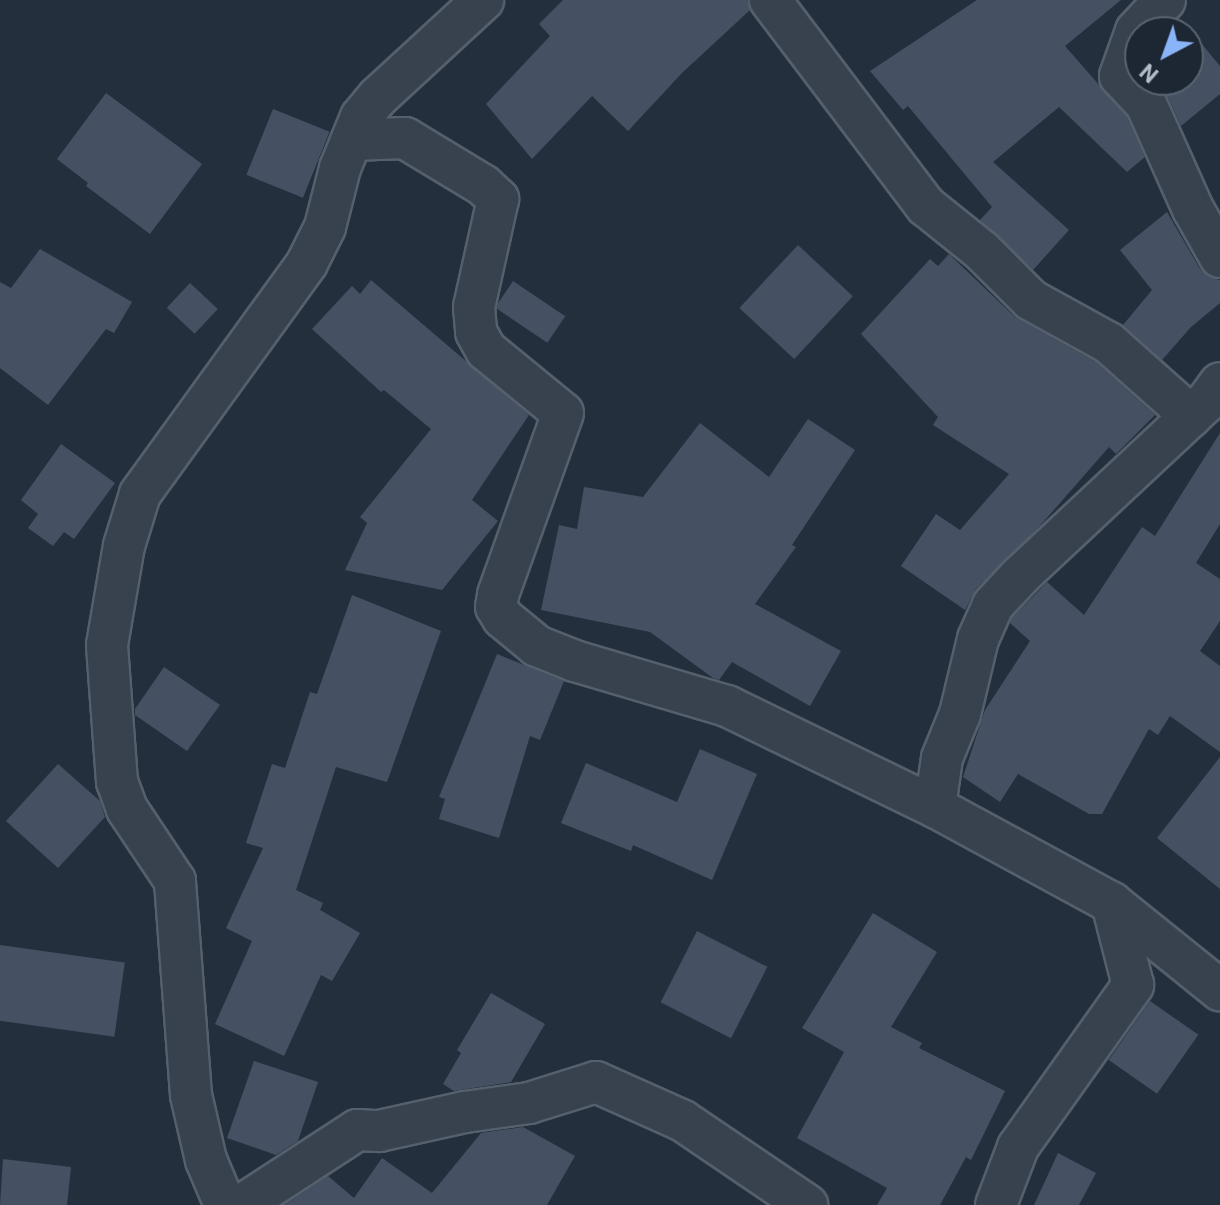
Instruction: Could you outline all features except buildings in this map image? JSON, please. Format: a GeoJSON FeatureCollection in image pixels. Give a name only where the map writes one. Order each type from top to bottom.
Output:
{"type":"FeatureCollection","features":[{"type":"Feature","properties":{"kind":"street"},"geometry":{"type":"LineString","coordinates":[[225,1205],[206,1160],[191,1095],[175,881],[127,809],[117,782],[107,645],[124,546],[140,494],[307,263],[325,227],[340,168],[361,117],[378,97],[483,0]]}},
{"type":"Feature","properties":{"kind":"street"},"geometry":{"type":"LineString","coordinates":[[770,0],[926,206],[982,251],[1031,300],[1109,343],[1191,416]]}},
{"type":"Feature","properties":{"kind":"street"},"geometry":{"type":"LineString","coordinates":[[1165,0],[1136,31],[1120,76],[1146,104],[1193,209],[1220,257]]}},
{"type":"Feature","properties":{"kind":"street"},"geometry":{"type":"LineString","coordinates":[[352,140],[405,138],[483,185],[498,199],[474,307],[476,332],[486,350],[563,413],[498,595],[496,607],[503,618],[537,646],[575,661],[727,706],[935,807],[1112,903],[1220,990]]}},
{"type":"Feature","properties":{"kind":"street"},"geometry":{"type":"LineString","coordinates":[[935,807],[942,758],[960,714],[978,639],[993,605],[1191,416],[1220,383]]}},
{"type":"Feature","properties":{"kind":"street"},"geometry":{"type":"LineString","coordinates":[[996,1205],[1018,1147],[1133,985],[1112,903]]}},
{"type":"Feature","properties":{"kind":"street"},"geometry":{"type":"LineString","coordinates":[[242,1205],[357,1130],[379,1131],[465,1112],[529,1103],[596,1082],[683,1121],[807,1205]]}}]}
